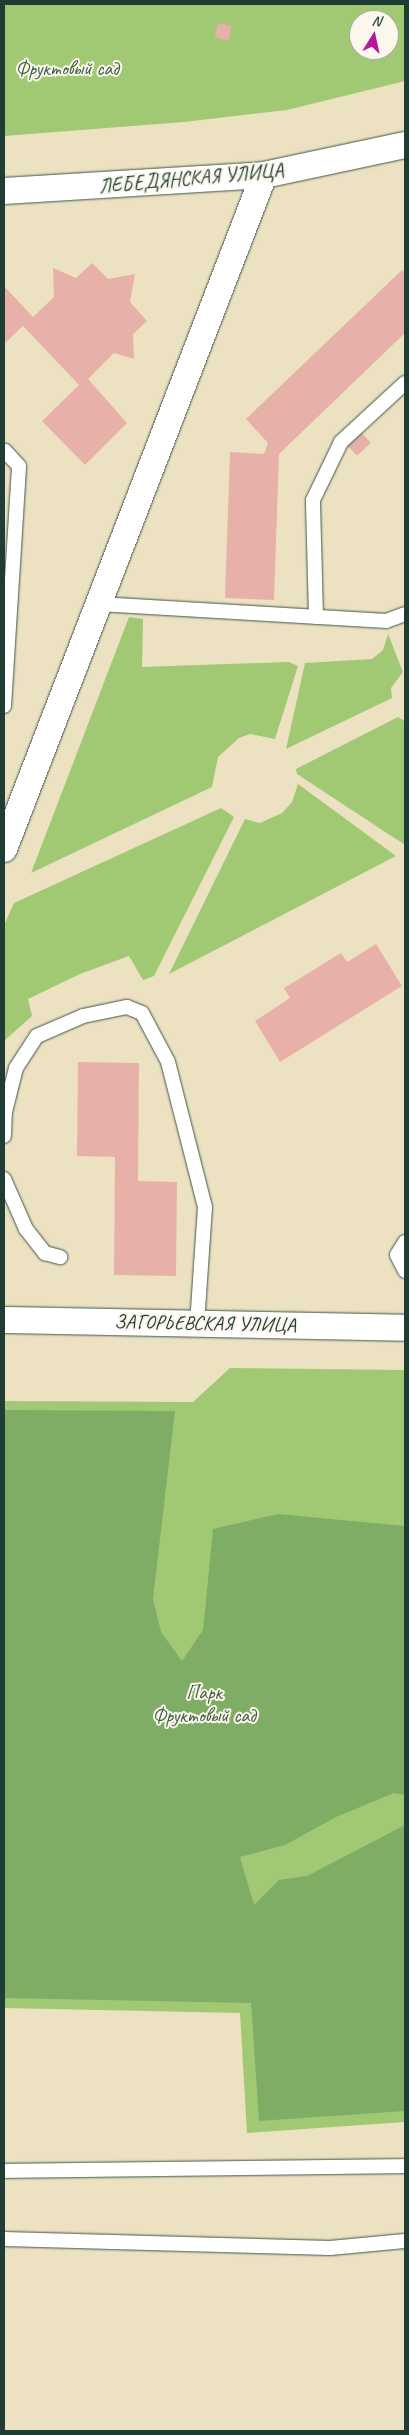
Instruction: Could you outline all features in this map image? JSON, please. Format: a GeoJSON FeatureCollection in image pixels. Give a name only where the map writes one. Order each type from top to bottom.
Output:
{"type":"FeatureCollection","features":[{"type":"Feature","properties":{"kind":"street","name":"ЛЕБЕДЯНСКАЯ УЛИЦА"},"geometry":{"type":"LineString","coordinates":[[4,191],[264,175],[405,144]]}},
{"type":"Feature","properties":{"kind":"street"},"geometry":{"type":"LineString","coordinates":[[4,849],[264,175]]}},
{"type":"Feature","properties":{"kind":"street","name":"ЗАГОРЬЕВСКАЯ УЛИЦА"},"geometry":{"type":"LineString","coordinates":[[4,1320],[405,1328]]}},
{"type":"Feature","properties":{"kind":"lane"},"geometry":{"type":"LineString","coordinates":[[316,617],[313,500],[341,442],[405,383]]}},
{"type":"Feature","properties":{"kind":"lane"},"geometry":{"type":"LineString","coordinates":[[4,706],[19,466],[5,451]]}},
{"type":"Feature","properties":{"kind":"lane"},"geometry":{"type":"LineString","coordinates":[[99,604],[386,621],[405,614]]}},
{"type":"Feature","properties":{"kind":"lane"},"geometry":{"type":"LineString","coordinates":[[4,1136],[5,1112],[16,1068],[37,1036],[83,1016],[127,1007],[142,1013],[168,1062],[205,1207],[197,1323]]}},
{"type":"Feature","properties":{"kind":"lane"},"geometry":{"type":"LineString","coordinates":[[4,1179],[26,1229],[45,1252],[60,1257]]}},
{"type":"Feature","properties":{"kind":"lane"},"geometry":{"type":"LineString","coordinates":[[405,1242],[397,1255],[405,1271]]}},
{"type":"Feature","properties":{"kind":"lane"},"geometry":{"type":"LineString","coordinates":[[4,2171],[405,2166]]}},
{"type":"Feature","properties":{"kind":"lane"},"geometry":{"type":"LineString","coordinates":[[4,2239],[330,2248],[405,2241]]}},
{"type":"Feature","properties":{"kind":"green space","name":"Фруктовый сад"},"geometry":{"type":"Polygon","coordinates":[[[4,4],[405,4],[405,81],[287,110],[184,122],[4,136],[4,4]]]}},
{"type":"Feature","properties":{"kind":"green space"},"geometry":{"type":"Polygon","coordinates":[[[129,617],[143,619],[142,667],[289,662],[298,666],[275,739],[250,734],[239,738],[218,757],[212,787],[31,873],[129,617]]]}},
{"type":"Feature","properties":{"kind":"green space"},"geometry":{"type":"Polygon","coordinates":[[[388,634],[403,672],[391,688],[392,698],[286,749],[305,663],[372,659],[383,650],[388,634]]]}},
{"type":"Feature","properties":{"kind":"green space"},"geometry":{"type":"Polygon","coordinates":[[[398,717],[405,721],[405,845],[297,774],[296,769],[398,717]]]}},
{"type":"Feature","properties":{"kind":"green space"},"geometry":{"type":"Polygon","coordinates":[[[298,784],[396,856],[169,974],[245,819],[260,823],[282,813],[292,802],[298,784]]]}},
{"type":"Feature","properties":{"kind":"green space"},"geometry":{"type":"Polygon","coordinates":[[[221,808],[234,817],[154,976],[143,980],[129,956],[80,974],[28,999],[32,1016],[4,1041],[4,925],[14,903],[221,808]]]}},
{"type":"Feature","properties":{"kind":"green space","name":"Парк Фруктовый сад"},"geometry":{"type":"Polygon","coordinates":[[[230,1368],[405,1370],[405,2122],[247,2133],[240,2013],[4,2008],[4,1401],[193,1402],[230,1368]]]}},
{"type":"Feature","properties":{"kind":"green space","name":"Парк Фруктовый сад"},"geometry":{"type":"Polygon","coordinates":[[[4,1410],[175,1411],[153,1599],[161,1632],[182,1661],[203,1630],[213,1529],[278,1514],[405,1526],[405,1795],[394,1793],[336,1817],[285,1845],[240,1857],[254,1905],[279,1880],[307,1876],[405,1825],[405,2111],[259,2121],[251,2003],[4,1998],[4,1410]]]}},
{"type":"Feature","properties":{"kind":"building"},"geometry":{"type":"Polygon","coordinates":[[[218,23],[232,26],[229,41],[215,38],[218,23]]]}},
{"type":"Feature","properties":{"kind":"building"},"geometry":{"type":"Polygon","coordinates":[[[92,263],[108,279],[135,274],[130,302],[147,321],[133,334],[134,359],[114,353],[88,379],[127,423],[85,465],[42,421],[79,385],[23,326],[4,344],[4,286],[33,317],[54,297],[53,268],[76,278],[92,263]]]}},
{"type":"Feature","properties":{"kind":"building"},"geometry":{"type":"Polygon","coordinates":[[[402,270],[405,273],[405,333],[279,454],[274,600],[225,598],[230,452],[264,454],[268,443],[246,419],[402,270]]]}},
{"type":"Feature","properties":{"kind":"building"},"geometry":{"type":"Polygon","coordinates":[[[360,431],[371,443],[357,456],[346,444],[360,431]]]}},
{"type":"Feature","properties":{"kind":"building"},"geometry":{"type":"Polygon","coordinates":[[[376,944],[402,986],[280,1062],[255,1021],[290,998],[284,988],[341,953],[347,962],[376,944]]]}},
{"type":"Feature","properties":{"kind":"building"},"geometry":{"type":"Polygon","coordinates":[[[78,1062],[139,1063],[138,1181],[177,1182],[176,1276],[114,1275],[115,1157],[77,1156],[78,1062]]]}}]}
